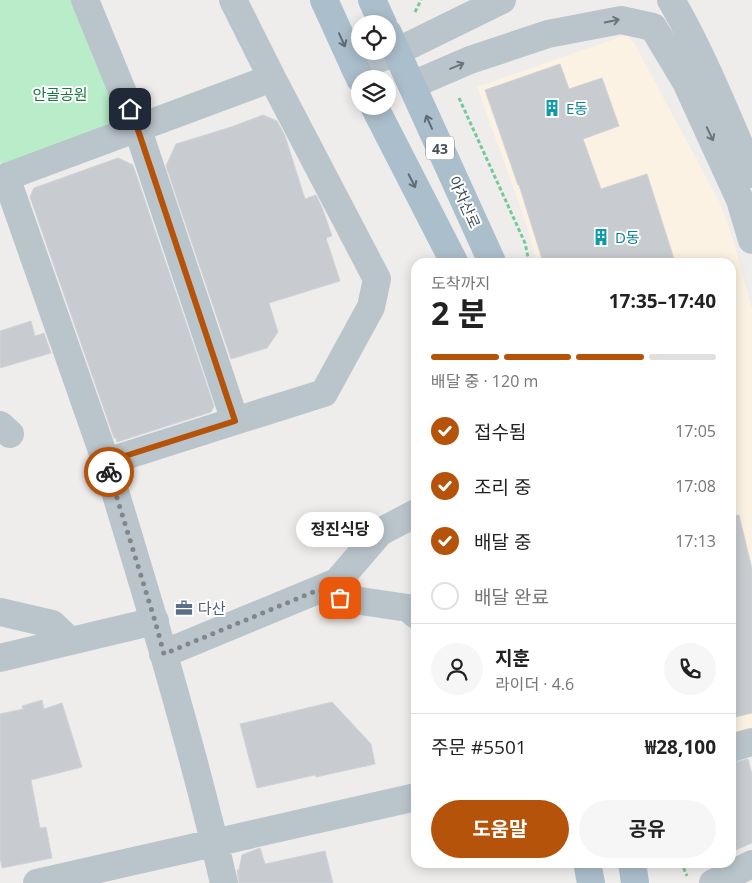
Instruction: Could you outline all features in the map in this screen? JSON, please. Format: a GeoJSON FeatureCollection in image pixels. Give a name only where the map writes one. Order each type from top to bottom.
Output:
{"type":"FeatureCollection","features":[{"type":"Feature","properties":{"kind":"main road"},"geometry":{"type":"LineString","coordinates":[[324,0],[355,70]]}},
{"type":"Feature","properties":{"kind":"main road"},"geometry":{"type":"LineString","coordinates":[[372,0],[379,15]]}},
{"type":"Feature","properties":{"kind":"main road","name":"아차산로"},"geometry":{"type":"LineString","coordinates":[[396,51],[490,258]]}},
{"type":"Feature","properties":{"kind":"main road","name":"43"},"geometry":{"type":"LineString","coordinates":[[379,115],[452,258]]}},
{"type":"Feature","properties":{"kind":"main road"},"geometry":{"type":"LineString","coordinates":[[588,868],[591,883]]}},
{"type":"Feature","properties":{"kind":"street"},"geometry":{"type":"LineString","coordinates":[[85,0],[137,127],[235,421]]}},
{"type":"Feature","properties":{"kind":"street"},"geometry":{"type":"LineString","coordinates":[[106,462],[324,394],[371,307],[377,279],[233,0]]}},
{"type":"Feature","properties":{"kind":"street"},"geometry":{"type":"LineString","coordinates":[[396,40],[502,0]]}},
{"type":"Feature","properties":{"kind":"street"},"geometry":{"type":"LineString","coordinates":[[653,26],[674,6],[721,101],[752,174]]}},
{"type":"Feature","properties":{"kind":"street"},"geometry":{"type":"LineString","coordinates":[[412,85],[470,60],[548,34],[621,20],[653,26],[686,82],[740,200],[748,208],[752,240]]}},
{"type":"Feature","properties":{"kind":"street"},"geometry":{"type":"LineString","coordinates":[[361,70],[372,60]]}},
{"type":"Feature","properties":{"kind":"street"},"geometry":{"type":"LineString","coordinates":[[224,883],[155,621],[106,462],[2,173],[272,78]]}},
{"type":"Feature","properties":{"kind":"street"},"geometry":{"type":"LineString","coordinates":[[164,654],[337,582],[380,532],[411,516]]}},
{"type":"Feature","properties":{"kind":"street"},"geometry":{"type":"LineString","coordinates":[[318,590],[340,598],[408,608],[411,611]]}},
{"type":"Feature","properties":{"kind":"street"},"geometry":{"type":"LineString","coordinates":[[0,612],[52,624],[70,641]]}},
{"type":"Feature","properties":{"kind":"street"},"geometry":{"type":"LineString","coordinates":[[0,658],[155,621]]}},
{"type":"Feature","properties":{"kind":"street"},"geometry":{"type":"LineString","coordinates":[[736,747],[752,742]]}},
{"type":"Feature","properties":{"kind":"street"},"geometry":{"type":"LineString","coordinates":[[37,883],[411,798]]}},
{"type":"Feature","properties":{"kind":"street"},"geometry":{"type":"LineString","coordinates":[[700,880],[752,864]]}},
{"type":"Feature","properties":{"kind":"path"},"geometry":{"type":"LineString","coordinates":[[415,12],[421,0]]}},
{"type":"Feature","properties":{"kind":"path"},"geometry":{"type":"LineString","coordinates":[[459,98],[525,243],[528,258]]}},
{"type":"Feature","properties":{"kind":"path"},"geometry":{"type":"LineString","coordinates":[[687,868],[700,880]]}},
{"type":"Feature","properties":{"kind":"shaded area"},"geometry":{"type":"Polygon","coordinates":[[[626,35],[634,43],[720,203],[733,239],[752,310],[752,737],[736,742],[736,258],[536,258],[524,217],[477,87],[626,35]]]}},
{"type":"Feature","properties":{"kind":"green space","name":"안골공원"},"geometry":{"type":"Polygon","coordinates":[[[0,0],[85,0],[137,127],[6,177],[0,161],[0,0]]]}},
{"type":"Feature","properties":{"kind":"building"},"geometry":{"type":"Polygon","coordinates":[[[560,64],[569,89],[602,78],[619,126],[583,139],[601,189],[647,174],[674,258],[542,258],[519,185],[485,90],[560,64]]]}},
{"type":"Feature","properties":{"kind":"building"},"geometry":{"type":"Polygon","coordinates":[[[263,115],[277,121],[285,136],[305,199],[316,195],[323,210],[332,236],[326,238],[340,281],[269,303],[278,332],[267,348],[231,359],[166,166],[176,144],[263,115]]]}},
{"type":"Feature","properties":{"kind":"building"},"geometry":{"type":"Polygon","coordinates":[[[118,158],[133,165],[214,406],[211,412],[117,442],[30,197],[34,188],[118,158]]]}},
{"type":"Feature","properties":{"kind":"building"},"geometry":{"type":"Polygon","coordinates":[[[31,321],[35,336],[44,333],[51,353],[0,368],[0,331],[31,321]]]}},
{"type":"Feature","properties":{"kind":"building"},"geometry":{"type":"Polygon","coordinates":[[[736,515],[739,515],[752,569],[752,713],[736,717],[736,515]]]}},
{"type":"Feature","properties":{"kind":"building"},"geometry":{"type":"Polygon","coordinates":[[[42,700],[44,709],[62,703],[82,767],[31,780],[40,828],[46,827],[52,858],[2,868],[0,857],[0,714],[23,709],[22,706],[42,700]]]}},
{"type":"Feature","properties":{"kind":"building"},"geometry":{"type":"Polygon","coordinates":[[[332,702],[371,744],[375,764],[257,788],[240,724],[332,702]]]}},
{"type":"Feature","properties":{"kind":"building"},"geometry":{"type":"Polygon","coordinates":[[[748,759],[752,774],[752,843],[736,850],[736,762],[748,759]]]}},
{"type":"Feature","properties":{"kind":"building"},"geometry":{"type":"Polygon","coordinates":[[[260,848],[265,864],[325,851],[333,883],[239,883],[237,870],[239,870],[242,855],[260,848]]]}},
{"type":"Feature","properties":{"kind":"way so far"},"geometry":{"type":"LineString","coordinates":[[109,472],[164,654],[318,590],[340,598]]}},
{"type":"Feature","properties":{"kind":"place","name":"E동"},"geometry":{"type":"Point","coordinates":[552,108]}},
{"type":"Feature","properties":{"kind":"place","name":"D동"},"geometry":{"type":"Point","coordinates":[601,237]}},
{"type":"Feature","properties":{"kind":"place","name":"정진식당"},"geometry":{"type":"Point","coordinates":[340,598]}},
{"type":"Feature","properties":{"kind":"place","name":"다산"},"geometry":{"type":"Point","coordinates":[184,608]}},
{"type":"Feature","properties":{"kind":"route"},"geometry":{"type":"LineString","coordinates":[[109,472],[106,462],[235,421],[130,109]]}}]}
